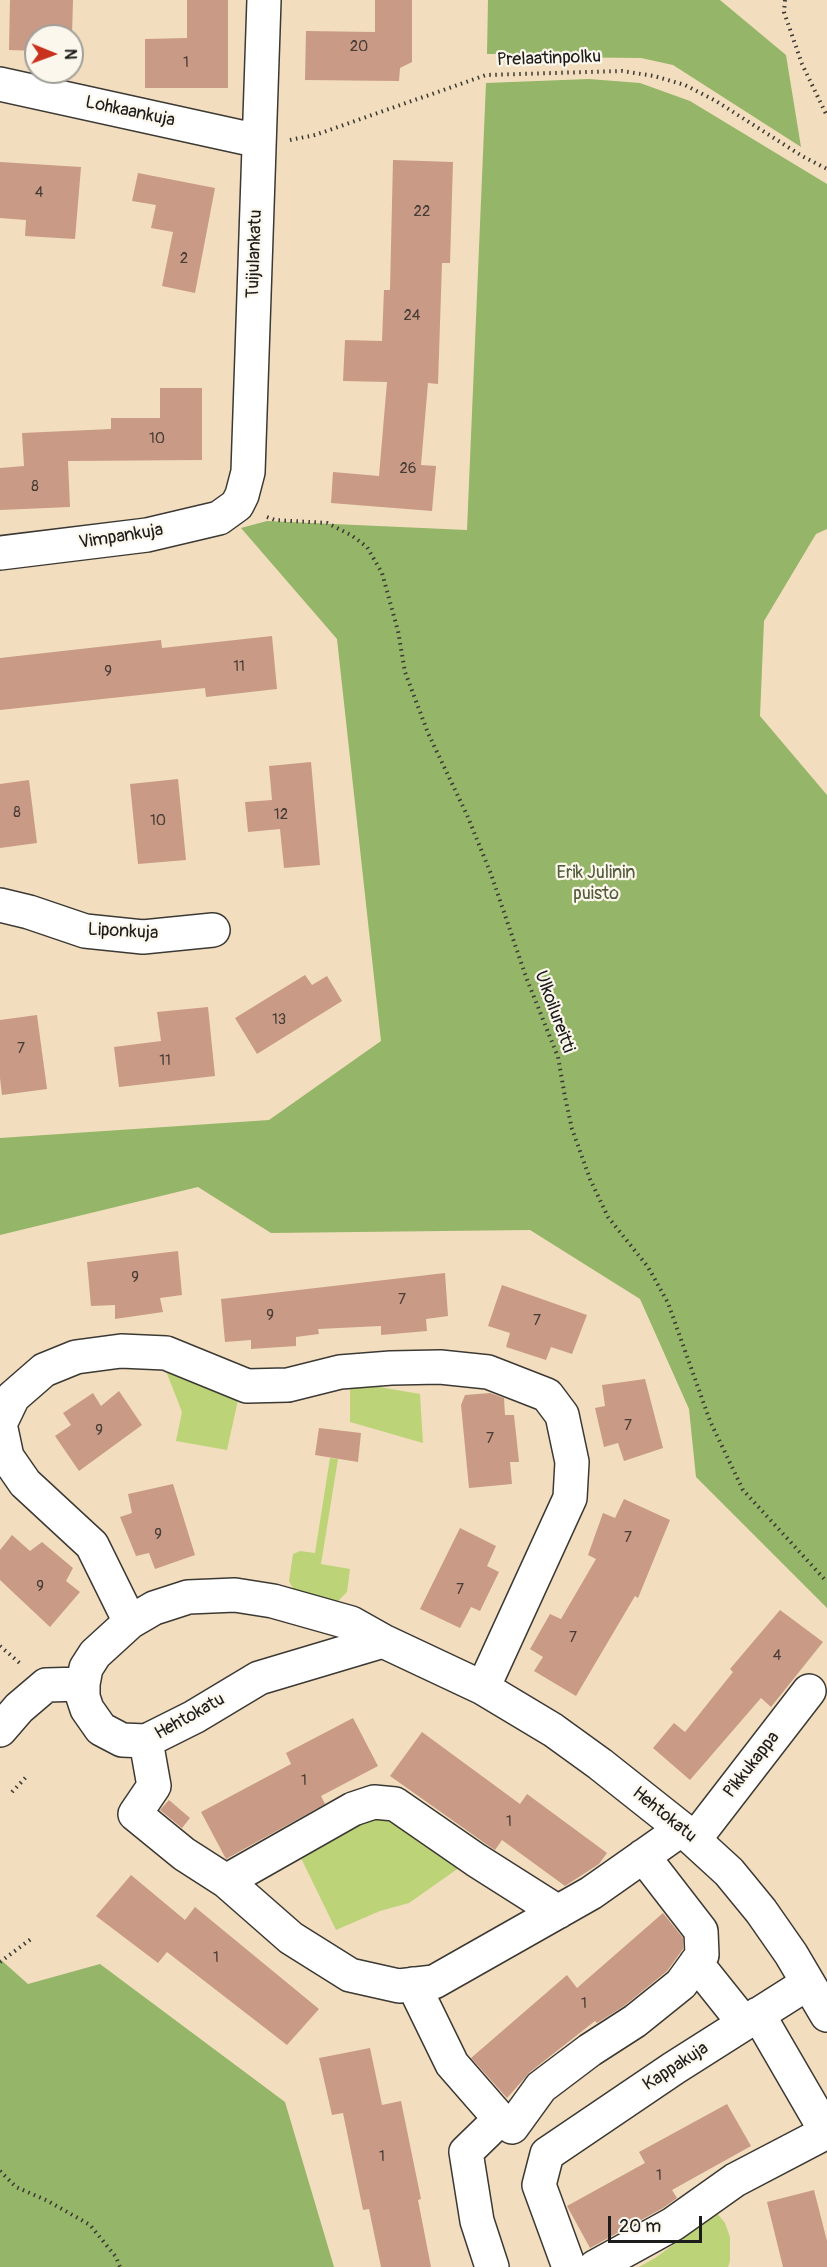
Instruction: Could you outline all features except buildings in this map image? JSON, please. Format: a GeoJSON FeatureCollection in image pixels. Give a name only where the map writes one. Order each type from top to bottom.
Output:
{"type":"FeatureCollection","features":[{"type":"Feature","properties":{"kind":"street","name":"Tuijulankatu"},"geometry":{"type":"LineString","coordinates":[[237,506],[248,472],[264,0]]}},
{"type":"Feature","properties":{"kind":"street","name":"Lohkaankuja"},"geometry":{"type":"LineString","coordinates":[[0,84],[259,141]]}},
{"type":"Feature","properties":{"kind":"street","name":"Vimpankuja"},"geometry":{"type":"LineString","coordinates":[[0,553],[147,535],[219,518],[237,506]]}},
{"type":"Feature","properties":{"kind":"street","name":"Liponkuja"},"geometry":{"type":"LineString","coordinates":[[0,905],[85,931],[143,937],[213,930]]}},
{"type":"Feature","properties":{"kind":"street"},"geometry":{"type":"LineString","coordinates":[[130,1622],[92,1545],[26,1483],[8,1457],[0,1424],[13,1397],[44,1370],[76,1357],[121,1351],[166,1353],[247,1386],[288,1385],[340,1372],[391,1368],[440,1367],[488,1372],[547,1395],[562,1415],[572,1462],[570,1498],[483,1688]]}},
{"type":"Feature","properties":{"kind":"street","name":"Hehtokatu"},"geometry":{"type":"LineString","coordinates":[[383,1641],[260,1678],[186,1721],[146,1741],[123,1740],[111,1736],[101,1729],[87,1709],[83,1684],[86,1668],[95,1654],[130,1622],[154,1608],[188,1597],[235,1596],[273,1601],[351,1623],[383,1641],[483,1688],[562,1737],[688,1834],[729,1872],[761,1911],[827,2015]]}},
{"type":"Feature","properties":{"kind":"street"},"geometry":{"type":"LineString","coordinates":[[0,1730],[46,1685],[83,1684]]}},
{"type":"Feature","properties":{"kind":"street","name":"Pikkukappa"},"geometry":{"type":"LineString","coordinates":[[146,1741],[154,1786],[135,1814],[184,1854],[226,1881],[291,1938],[350,1975],[399,1986],[434,1982],[591,1893],[643,1856],[688,1834],[809,1691]]}},
{"type":"Feature","properties":{"kind":"street"},"geometry":{"type":"LineString","coordinates":[[226,1881],[353,1809],[374,1802],[395,1804],[476,1860],[558,1912]]}},
{"type":"Feature","properties":{"kind":"street"},"geometry":{"type":"LineString","coordinates":[[492,2267],[477,2221],[466,2152],[506,2123],[541,2087],[590,2049],[634,2021],[681,1983],[702,1955],[701,1931],[643,1856]]}},
{"type":"Feature","properties":{"kind":"street"},"geometry":{"type":"LineString","coordinates":[[595,2267],[673,2224],[735,2180],[827,2133],[751,2019],[696,1963]]}},
{"type":"Feature","properties":{"kind":"street","name":"Kappakuja"},"geometry":{"type":"LineString","coordinates":[[547,2154],[808,1983]]}},
{"type":"Feature","properties":{"kind":"street"},"geometry":{"type":"LineString","coordinates":[[413,1984],[452,2064],[506,2123],[547,2154],[539,2185],[569,2267]]}},
{"type":"Feature","properties":{"kind":"path"},"geometry":{"type":"LineString","coordinates":[[785,0],[784,12],[802,64],[827,116]]}},
{"type":"Feature","properties":{"kind":"path","name":"Prelaatinpolku"},"geometry":{"type":"LineString","coordinates":[[259,141],[280,142],[315,135],[486,75],[622,71],[654,76],[685,85],[716,101],[802,156],[827,169]]}},
{"type":"Feature","properties":{"kind":"path","name":"Ulkoilureitti"},"geometry":{"type":"LineString","coordinates":[[237,506],[275,520],[327,523],[351,535],[367,547],[382,573],[398,631],[405,672],[428,734],[467,815],[491,874],[526,977],[558,1057],[572,1129],[590,1179],[608,1217],[648,1267],[668,1303],[710,1421],[743,1490],[827,1582]]}},
{"type":"Feature","properties":{"kind":"path"},"geometry":{"type":"LineString","coordinates":[[12,1792],[28,1775]]}},
{"type":"Feature","properties":{"kind":"path"},"geometry":{"type":"LineString","coordinates":[[0,1962],[31,1939]]}},
{"type":"Feature","properties":{"kind":"path"},"geometry":{"type":"LineString","coordinates":[[0,2171],[16,2187],[48,2201],[90,2225],[116,2257],[120,2267]]}},
{"type":"Feature","properties":{"kind":"green space"},"geometry":{"type":"Polygon","coordinates":[[[488,0],[720,0],[786,55],[801,147],[673,65],[641,58],[487,54],[488,0]]]}},
{"type":"Feature","properties":{"kind":"green space","name":"Erik Julinin puisto"},"geometry":{"type":"Polygon","coordinates":[[[589,79],[640,83],[690,101],[827,184],[827,529],[816,534],[764,621],[760,716],[827,795],[827,1608],[696,1477],[689,1409],[640,1299],[530,1230],[271,1233],[198,1187],[0,1235],[0,1138],[269,1120],[381,1041],[337,639],[241,528],[267,521],[467,530],[486,83],[589,79]]]}},
{"type":"Feature","properties":{"kind":"green space"},"geometry":{"type":"Polygon","coordinates":[[[164,1366],[238,1400],[227,1450],[176,1441],[182,1412],[164,1366]]]}},
{"type":"Feature","properties":{"kind":"green space"},"geometry":{"type":"Polygon","coordinates":[[[350,1382],[420,1394],[423,1443],[350,1422],[350,1382]]]}},
{"type":"Feature","properties":{"kind":"green space"},"geometry":{"type":"Polygon","coordinates":[[[330,1458],[338,1459],[321,1564],[350,1569],[347,1592],[334,1605],[296,1594],[289,1581],[293,1554],[300,1551],[315,1553],[330,1458]]]}},
{"type":"Feature","properties":{"kind":"green space"},"geometry":{"type":"Polygon","coordinates":[[[373,1817],[391,1817],[463,1865],[409,1903],[380,1911],[336,1930],[300,1856],[373,1817]]]}},
{"type":"Feature","properties":{"kind":"green space"},"geometry":{"type":"Polygon","coordinates":[[[0,1959],[28,1984],[100,1964],[285,2102],[334,2267],[0,2267],[0,1959]]]}},
{"type":"Feature","properties":{"kind":"green space"},"geometry":{"type":"Polygon","coordinates":[[[717,2213],[725,2223],[730,2237],[728,2267],[639,2267],[655,2258],[717,2213]]]}}]}
